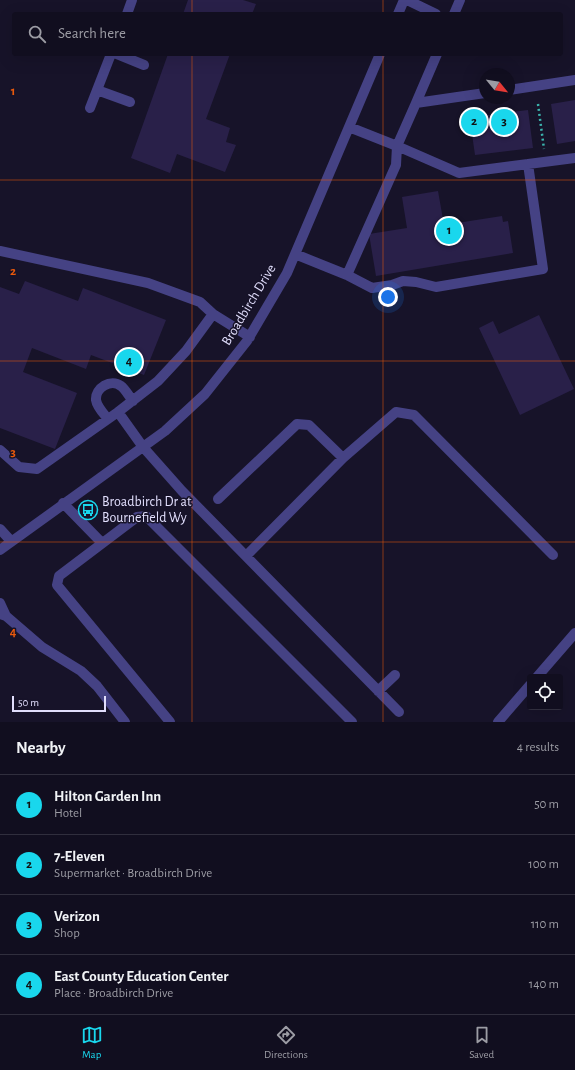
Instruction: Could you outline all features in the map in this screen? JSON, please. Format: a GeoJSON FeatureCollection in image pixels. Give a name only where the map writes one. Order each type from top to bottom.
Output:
{"type":"FeatureCollection","features":[{"type":"Feature","properties":{"kind":"street"},"geometry":{"type":"LineString","coordinates":[[128,12],[132,0]]}},
{"type":"Feature","properties":{"kind":"street"},"geometry":{"type":"LineString","coordinates":[[399,12],[404,0]]}},
{"type":"Feature","properties":{"kind":"street"},"geometry":{"type":"LineString","coordinates":[[407,0],[432,12]]}},
{"type":"Feature","properties":{"kind":"street"},"geometry":{"type":"LineString","coordinates":[[455,12],[460,0]]}},
{"type":"Feature","properties":{"kind":"street"},"geometry":{"type":"LineString","coordinates":[[90,108],[110,56]]}},
{"type":"Feature","properties":{"kind":"street"},"geometry":{"type":"LineString","coordinates":[[122,56],[144,65]]}},
{"type":"Feature","properties":{"kind":"street","name":"Broadbirch Drive"},"geometry":{"type":"LineString","coordinates":[[0,550],[165,431],[205,394],[250,337],[287,273],[379,56]]}},
{"type":"Feature","properties":{"kind":"street"},"geometry":{"type":"LineString","coordinates":[[347,275],[396,165],[397,146],[436,56]]}},
{"type":"Feature","properties":{"kind":"street"},"geometry":{"type":"LineString","coordinates":[[515,89],[575,80]]}},
{"type":"Feature","properties":{"kind":"street"},"geometry":{"type":"LineString","coordinates":[[97,90],[130,102]]}},
{"type":"Feature","properties":{"kind":"street"},"geometry":{"type":"LineString","coordinates":[[416,103],[479,94]]}},
{"type":"Feature","properties":{"kind":"street"},"geometry":{"type":"LineString","coordinates":[[349,127],[459,173],[575,158]]}},
{"type":"Feature","properties":{"kind":"street"},"geometry":{"type":"LineString","coordinates":[[295,254],[347,275],[372,288],[392,285],[403,281],[416,282],[436,287],[543,269],[528,164]]}},
{"type":"Feature","properties":{"kind":"street"},"geometry":{"type":"LineString","coordinates":[[0,251],[148,283],[200,302],[213,314],[250,337]]}},
{"type":"Feature","properties":{"kind":"street"},"geometry":{"type":"LineString","coordinates":[[0,450],[19,467],[37,470],[118,412],[158,381],[186,351],[213,314]]}},
{"type":"Feature","properties":{"kind":"street"},"geometry":{"type":"LineString","coordinates":[[108,419],[97,405],[96,395],[101,387],[110,383],[120,385],[132,401]]}},
{"type":"Feature","properties":{"kind":"street"},"geometry":{"type":"LineString","coordinates":[[118,412],[143,447],[182,491],[399,712]]}},
{"type":"Feature","properties":{"kind":"street"},"geometry":{"type":"LineString","coordinates":[[246,556],[343,458],[396,412],[414,415],[553,555]]}},
{"type":"Feature","properties":{"kind":"street"},"geometry":{"type":"LineString","coordinates":[[218,499],[297,424],[309,425],[343,458]]}},
{"type":"Feature","properties":{"kind":"street"},"geometry":{"type":"LineString","coordinates":[[64,504],[102,543]]}},
{"type":"Feature","properties":{"kind":"street"},"geometry":{"type":"LineString","coordinates":[[170,722],[57,585],[59,576],[136,517],[146,516],[352,722]]}},
{"type":"Feature","properties":{"kind":"street"},"geometry":{"type":"LineString","coordinates":[[0,529],[11,541]]}},
{"type":"Feature","properties":{"kind":"street"},"geometry":{"type":"LineString","coordinates":[[0,603],[3,615],[42,647],[81,671],[97,686],[125,722]]}},
{"type":"Feature","properties":{"kind":"street"},"geometry":{"type":"LineString","coordinates":[[540,674],[575,633]]}},
{"type":"Feature","properties":{"kind":"street"},"geometry":{"type":"LineString","coordinates":[[378,691],[395,675]]}},
{"type":"Feature","properties":{"kind":"street"},"geometry":{"type":"LineString","coordinates":[[498,722],[527,688]]}},
{"type":"Feature","properties":{"kind":"path"},"geometry":{"type":"LineString","coordinates":[[538,104],[544,149]]}},
{"type":"Feature","properties":{"kind":"building"},"geometry":{"type":"Polygon","coordinates":[[[188,0],[243,0],[256,4],[253,12],[184,12],[188,0]]]}},
{"type":"Feature","properties":{"kind":"building"},"geometry":{"type":"Polygon","coordinates":[[[167,56],[229,56],[206,119],[230,128],[226,142],[236,145],[225,172],[177,154],[170,173],[131,158],[167,56]]]}},
{"type":"Feature","properties":{"kind":"building"},"geometry":{"type":"Polygon","coordinates":[[[575,100],[575,141],[557,144],[551,104],[575,100]]]}},
{"type":"Feature","properties":{"kind":"building"},"geometry":{"type":"Polygon","coordinates":[[[528,110],[533,148],[475,155],[472,134],[466,135],[464,118],[528,110]]]}},
{"type":"Feature","properties":{"kind":"building"},"geometry":{"type":"Polygon","coordinates":[[[438,191],[444,225],[502,216],[503,222],[508,221],[513,253],[376,276],[369,234],[407,228],[402,197],[438,191]]]}},
{"type":"Feature","properties":{"kind":"building"},"geometry":{"type":"Polygon","coordinates":[[[25,281],[78,301],[83,288],[166,320],[144,375],[91,355],[86,369],[32,348],[23,372],[77,393],[55,449],[0,428],[0,287],[19,294],[25,281]]]}},
{"type":"Feature","properties":{"kind":"building"},"geometry":{"type":"Polygon","coordinates":[[[539,315],[574,389],[520,415],[479,328],[493,321],[499,334],[539,315]]]}},
{"type":"Feature","properties":{"kind":"place","name":"7-Eleven"},"geometry":{"type":"Point","coordinates":[474,122]}},
{"type":"Feature","properties":{"kind":"place","name":"Verizon"},"geometry":{"type":"Point","coordinates":[504,122]}},
{"type":"Feature","properties":{"kind":"place","name":"Hilton Garden Inn"},"geometry":{"type":"Point","coordinates":[449,231]}},
{"type":"Feature","properties":{"kind":"place","name":"East County Education Center"},"geometry":{"type":"Point","coordinates":[129,362]}},
{"type":"Feature","properties":{"kind":"place","name":"Broadbirch Dr at Bournefield Wy"},"geometry":{"type":"Point","coordinates":[88,510]}}]}
